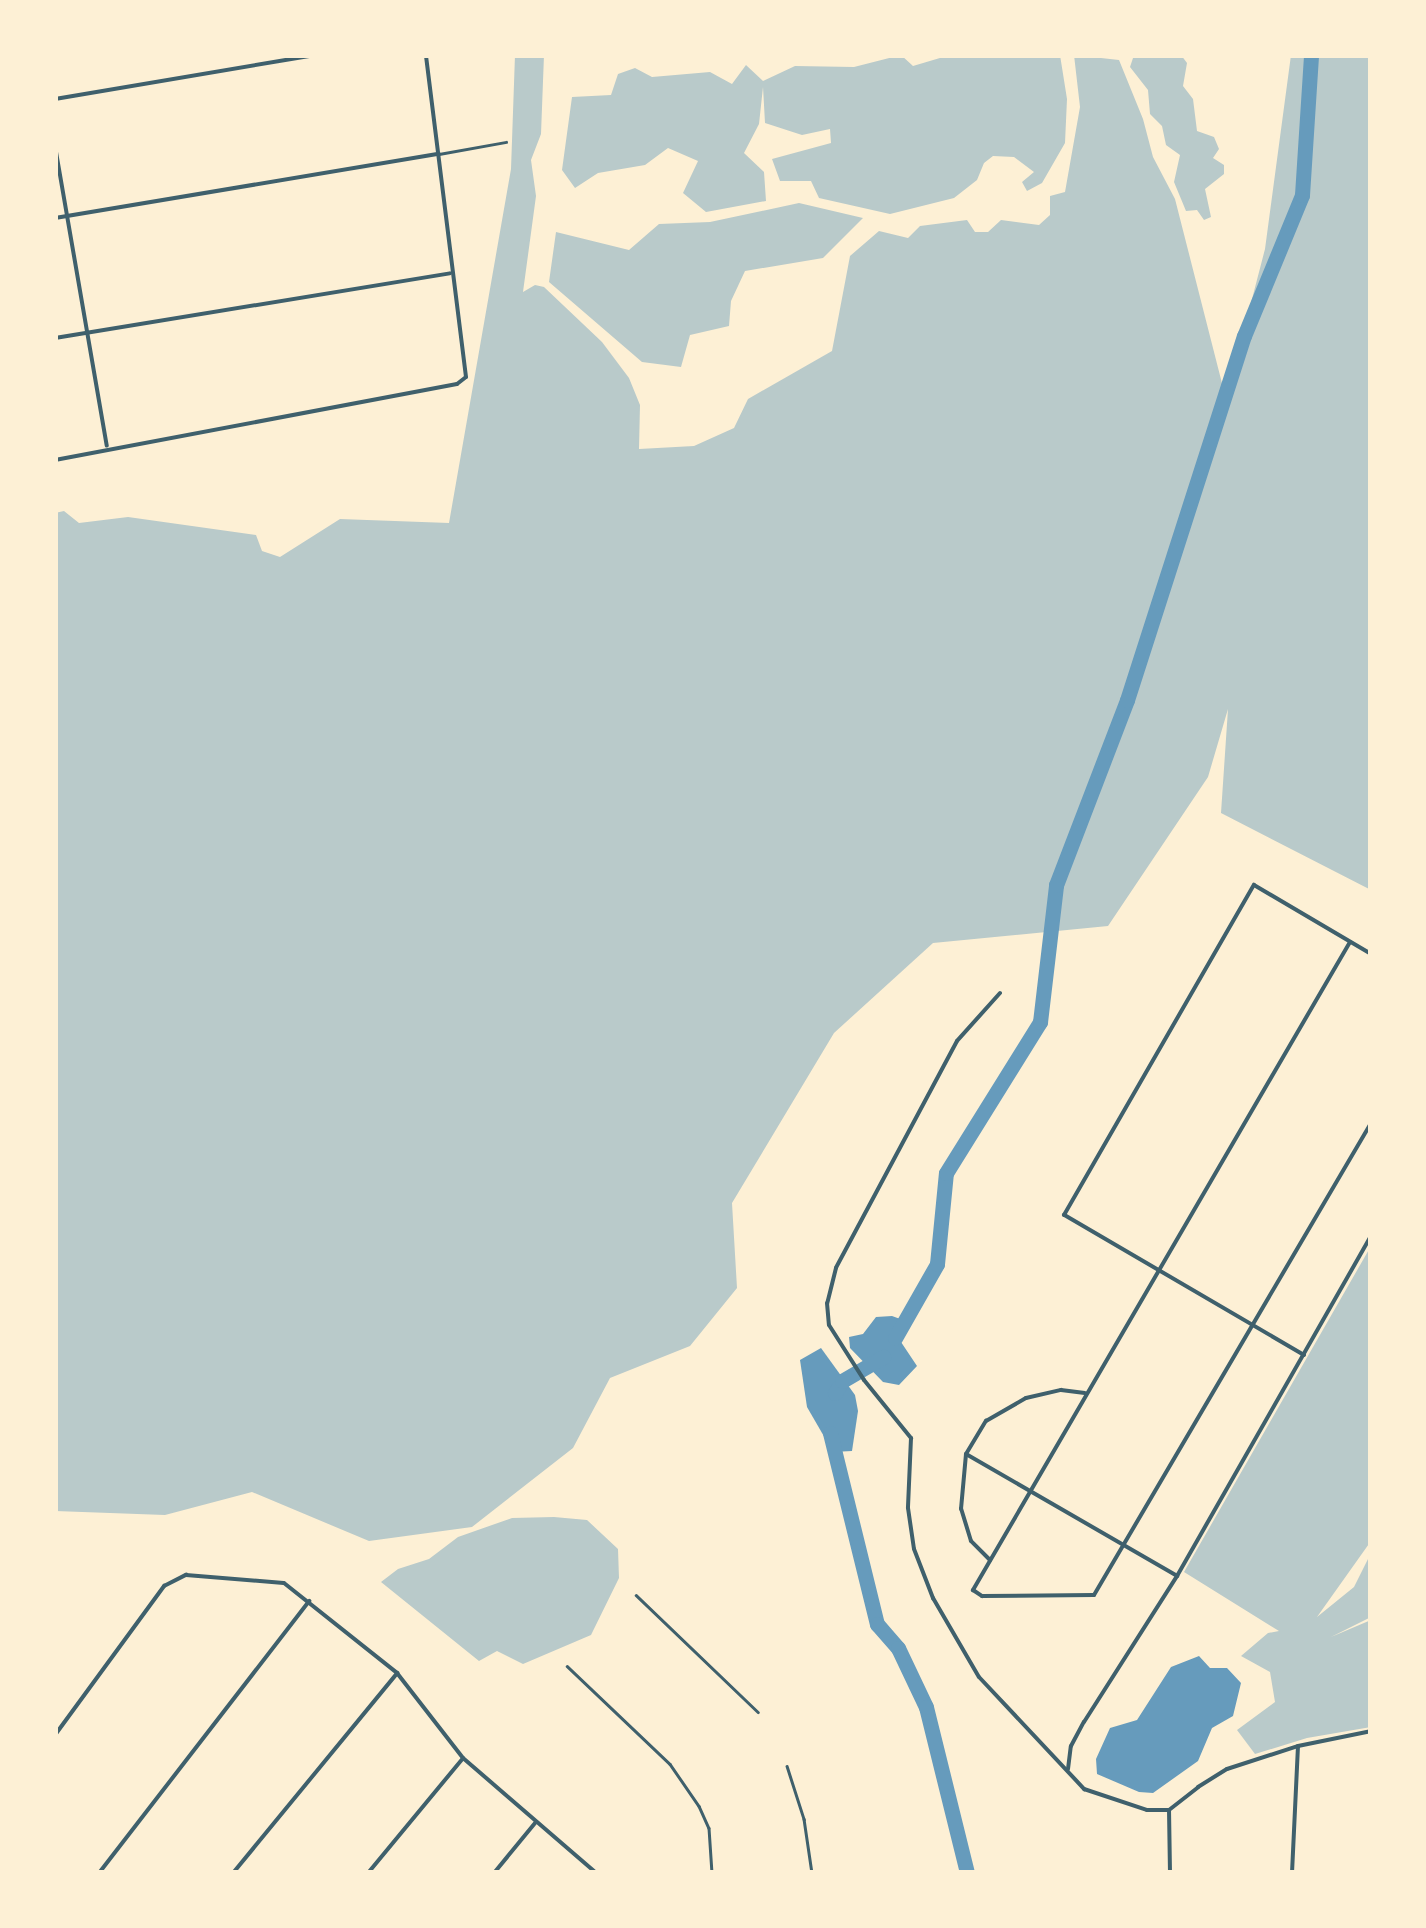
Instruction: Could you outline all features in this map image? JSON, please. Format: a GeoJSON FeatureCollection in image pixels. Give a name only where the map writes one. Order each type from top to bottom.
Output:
{"type":"FeatureCollection","features":[{"type":"Feature","properties":{"kind":"street"},"geometry":{"type":"LineString","coordinates":[[55,99],[315,55]]}},
{"type":"Feature","properties":{"kind":"street"},"geometry":{"type":"LineString","coordinates":[[55,460],[457,384],[466,377],[426,55]]}},
{"type":"Feature","properties":{"kind":"street"},"geometry":{"type":"LineString","coordinates":[[55,146],[107,449]]}},
{"type":"Feature","properties":{"kind":"street"},"geometry":{"type":"LineString","coordinates":[[55,218],[439,154]]}},
{"type":"Feature","properties":{"kind":"street"},"geometry":{"type":"LineString","coordinates":[[55,338],[452,273]]}},
{"type":"Feature","properties":{"kind":"street"},"geometry":{"type":"LineString","coordinates":[[1304,1354],[1064,1216],[1254,885],[1371,954]]}},
{"type":"Feature","properties":{"kind":"street"},"geometry":{"type":"LineString","coordinates":[[1350,942],[973,1590],[982,1596],[1094,1594],[1371,1123]]}},
{"type":"Feature","properties":{"kind":"street"},"geometry":{"type":"LineString","coordinates":[[1000,993],[957,1041],[836,1268],[827,1303],[829,1325],[840,1344],[911,1438],[908,1508],[914,1549],[932,1598],[978,1678],[1084,1790],[1111,1801],[1169,1810],[1227,1769],[1298,1746],[1371,1731]]}},
{"type":"Feature","properties":{"kind":"street"},"geometry":{"type":"LineString","coordinates":[[1068,1769],[1071,1746],[1084,1722],[1176,1576],[1371,1236]]}},
{"type":"Feature","properties":{"kind":"street"},"geometry":{"type":"LineString","coordinates":[[990,1560],[971,1541],[961,1509],[966,1454],[986,1421],[1026,1398],[1061,1390],[1087,1393]]}},
{"type":"Feature","properties":{"kind":"street"},"geometry":{"type":"LineString","coordinates":[[966,1454],[1176,1576]]}},
{"type":"Feature","properties":{"kind":"street"},"geometry":{"type":"LineString","coordinates":[[55,1735],[164,1586],[186,1575],[284,1584],[398,1673],[463,1758],[596,1873]]}},
{"type":"Feature","properties":{"kind":"street"},"geometry":{"type":"LineString","coordinates":[[99,1873],[309,1601]]}},
{"type":"Feature","properties":{"kind":"street"},"geometry":{"type":"LineString","coordinates":[[233,1873],[398,1673]]}},
{"type":"Feature","properties":{"kind":"street"},"geometry":{"type":"LineString","coordinates":[[1292,1873],[1298,1746]]}},
{"type":"Feature","properties":{"kind":"street"},"geometry":{"type":"LineString","coordinates":[[368,1873],[463,1758]]}},
{"type":"Feature","properties":{"kind":"street"},"geometry":{"type":"LineString","coordinates":[[1169,1810],[1170,1873]]}},
{"type":"Feature","properties":{"kind":"street"},"geometry":{"type":"LineString","coordinates":[[494,1873],[535,1823]]}},
{"type":"Feature","properties":{"kind":"lane"},"geometry":{"type":"LineString","coordinates":[[439,154],[506,142]]}},
{"type":"Feature","properties":{"kind":"lane"},"geometry":{"type":"LineString","coordinates":[[636,1595],[758,1712]]}},
{"type":"Feature","properties":{"kind":"lane"},"geometry":{"type":"LineString","coordinates":[[566,1666],[670,1764],[700,1806],[709,1828],[712,1873]]}},
{"type":"Feature","properties":{"kind":"lane"},"geometry":{"type":"LineString","coordinates":[[787,1766],[804,1819],[812,1873]]}},
{"type":"Feature","properties":{"kind":"shaded area"},"geometry":{"type":"Polygon","coordinates":[[[515,55],[544,55],[541,134],[531,160],[536,196],[523,292],[535,285],[544,287],[602,342],[629,378],[640,405],[639,449],[694,446],[734,428],[748,399],[832,351],[850,256],[879,231],[908,238],[920,226],[967,220],[975,232],[988,232],[1001,220],[1039,225],[1050,215],[1050,196],[1065,192],[1080,107],[1074,55],[1119,60],[1143,119],[1153,157],[1175,199],[1226,399],[1265,249],[1291,55],[1371,55],[1371,890],[1221,813],[1228,709],[1208,777],[1108,926],[933,943],[834,1033],[732,1203],[737,1288],[690,1346],[610,1378],[573,1448],[472,1527],[369,1541],[252,1492],[165,1515],[55,1511],[55,513],[64,511],[79,523],[128,517],[256,535],[262,551],[280,557],[340,519],[449,523],[511,169],[515,55]]]}},
{"type":"Feature","properties":{"kind":"shaded area"},"geometry":{"type":"Polygon","coordinates":[[[901,55],[913,66],[950,55],[1060,55],[1067,99],[1065,143],[1042,183],[1027,191],[1022,182],[1034,172],[1014,157],[993,156],[984,163],[977,180],[954,198],[890,214],[819,198],[811,181],[780,181],[772,159],[831,143],[830,129],[802,135],[765,123],[763,87],[759,124],[744,153],[764,172],[766,201],[706,212],[683,193],[698,161],[668,148],[645,165],[598,173],[575,188],[562,170],[572,97],[611,95],[618,74],[635,68],[652,77],[710,72],[732,84],[746,65],[763,81],[795,66],[854,67],[901,55]]]}},
{"type":"Feature","properties":{"kind":"shaded area"},"geometry":{"type":"Polygon","coordinates":[[[1134,55],[1181,55],[1187,63],[1183,86],[1193,99],[1197,131],[1214,137],[1219,149],[1213,158],[1224,165],[1224,174],[1205,189],[1211,217],[1204,220],[1197,210],[1186,211],[1174,182],[1180,155],[1166,145],[1162,126],[1150,114],[1148,90],[1130,67],[1134,55]]]}},
{"type":"Feature","properties":{"kind":"shaded area"},"geometry":{"type":"Polygon","coordinates":[[[799,203],[863,218],[823,258],[745,271],[731,301],[729,326],[690,335],[681,367],[642,362],[549,282],[556,232],[629,250],[659,224],[710,222],[799,203]]]}},
{"type":"Feature","properties":{"kind":"shaded area"},"geometry":{"type":"Polygon","coordinates":[[[1371,1246],[1371,1541],[1317,1617],[1354,1587],[1371,1553],[1371,1617],[1331,1637],[1371,1620],[1371,1727],[1307,1738],[1255,1754],[1237,1730],[1275,1702],[1270,1672],[1241,1656],[1268,1633],[1279,1631],[1184,1572],[1371,1246]]]}},
{"type":"Feature","properties":{"kind":"shaded area"},"geometry":{"type":"Polygon","coordinates":[[[512,1518],[587,1520],[618,1549],[619,1578],[591,1635],[523,1664],[497,1651],[479,1661],[381,1582],[398,1569],[429,1559],[458,1537],[512,1518]]]}},
{"type":"Feature","properties":{"kind":"water"},"geometry":{"type":"Polygon","coordinates":[[[876,1317],[903,1320],[901,1342],[917,1366],[899,1385],[883,1382],[850,1348],[849,1337],[863,1334],[876,1317]]]}},
{"type":"Feature","properties":{"kind":"water"},"geometry":{"type":"Polygon","coordinates":[[[821,1348],[855,1395],[858,1411],[852,1451],[833,1452],[807,1407],[800,1360],[821,1348]]]}},
{"type":"Feature","properties":{"kind":"water"},"geometry":{"type":"Polygon","coordinates":[[[1199,1656],[1210,1668],[1227,1668],[1241,1683],[1233,1716],[1212,1728],[1198,1761],[1153,1793],[1139,1792],[1097,1774],[1096,1759],[1110,1728],[1137,1720],[1171,1667],[1199,1656]]]}},
{"type":"Feature","properties":{"kind":"waterway"},"geometry":{"type":"LineString","coordinates":[[895,1338],[937,1264],[946,1173],[1040,1022],[1056,885],[1127,700],[1244,336],[1302,195],[1311,55]]}},
{"type":"Feature","properties":{"kind":"waterway"},"geometry":{"type":"LineString","coordinates":[[835,1393],[842,1381],[883,1357]]}},
{"type":"Feature","properties":{"kind":"waterway"},"geometry":{"type":"LineString","coordinates":[[830,1433],[877,1624],[898,1648],[926,1707],[967,1873]]}}]}
